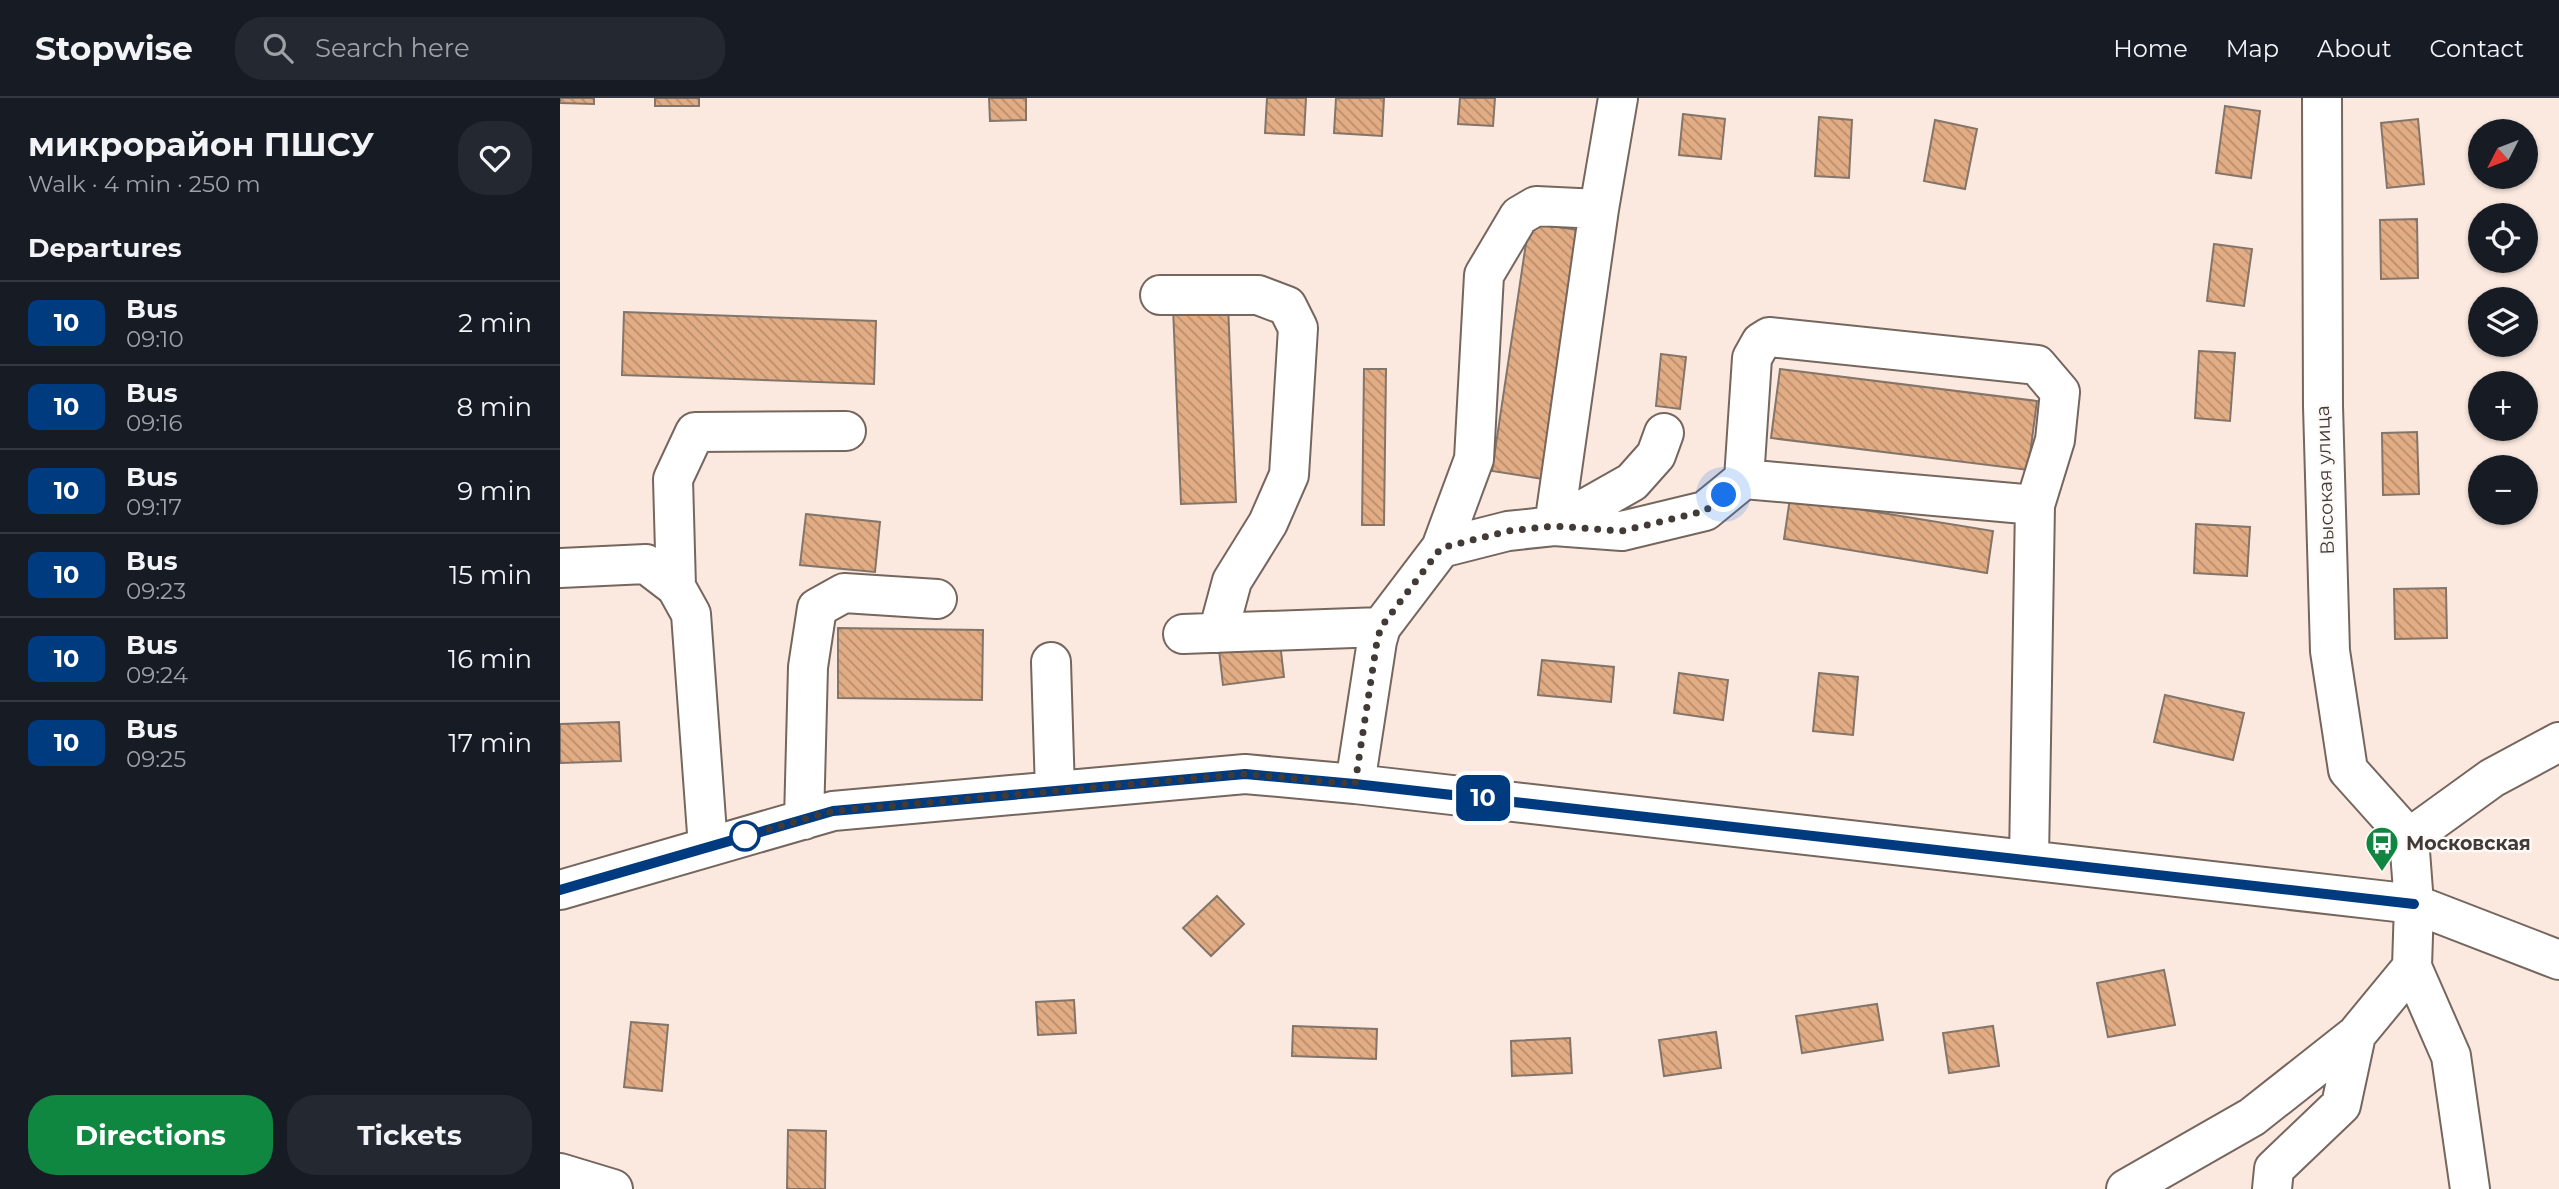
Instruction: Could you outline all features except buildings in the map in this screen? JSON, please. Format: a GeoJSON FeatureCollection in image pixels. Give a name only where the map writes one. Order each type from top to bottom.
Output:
{"type":"FeatureCollection","features":[{"type":"Feature","properties":{"kind":"street"},"geometry":{"type":"LineString","coordinates":[[1554,526],[1599,209],[1618,98]]}},
{"type":"Feature","properties":{"kind":"street","name":"Высокая улица"},"geometry":{"type":"LineString","coordinates":[[2322,98],[2323,406],[2330,651],[2348,770],[2409,838]]}},
{"type":"Feature","properties":{"kind":"street"},"geometry":{"type":"LineString","coordinates":[[1355,784],[1381,627],[1441,548],[1474,459],[1484,275],[1519,216],[1527,211],[1536,206],[1599,209]]}},
{"type":"Feature","properties":{"kind":"street"},"geometry":{"type":"LineString","coordinates":[[1160,295],[1258,295],[1286,306],[1298,328],[1289,475],[1268,523],[1200,634],[1381,627]]}},
{"type":"Feature","properties":{"kind":"street"},"geometry":{"type":"LineString","coordinates":[[1744,479],[1752,358],[1761,342],[1769,337],[2037,365],[2060,392],[2055,440],[2035,505],[2029,859]]}},
{"type":"Feature","properties":{"kind":"street"},"geometry":{"type":"LineString","coordinates":[[676,587],[673,479],[695,432],[846,431]]}},
{"type":"Feature","properties":{"kind":"street"},"geometry":{"type":"LineString","coordinates":[[1554,526],[1632,482],[1656,455],[1664,433]]}},
{"type":"Feature","properties":{"kind":"street"},"geometry":{"type":"LineString","coordinates":[[1441,548],[1508,531],[1554,526],[1622,531],[1705,511],[1744,479],[2035,505]]}},
{"type":"Feature","properties":{"kind":"street"},"geometry":{"type":"LineString","coordinates":[[560,568],[646,564],[676,587],[691,614],[708,847]]}},
{"type":"Feature","properties":{"kind":"street"},"geometry":{"type":"LineString","coordinates":[[804,820],[808,667],[817,608],[844,593],[937,599]]}},
{"type":"Feature","properties":{"kind":"street"},"geometry":{"type":"LineString","coordinates":[[1051,662],[1055,791]]}},
{"type":"Feature","properties":{"kind":"street"},"geometry":{"type":"LineString","coordinates":[[2470,1189],[2451,1056],[2413,967],[2414,904],[2409,838],[2492,778],[2559,742]]}},
{"type":"Feature","properties":{"kind":"street"},"geometry":{"type":"LineString","coordinates":[[560,890],[833,811],[1245,774],[1355,784],[2414,904],[2559,960]]}},
{"type":"Feature","properties":{"kind":"street"},"geometry":{"type":"LineString","coordinates":[[2126,1189],[2252,1117],[2356,1035],[2413,967]]}},
{"type":"Feature","properties":{"kind":"street"},"geometry":{"type":"LineString","coordinates":[[2272,1189],[2274,1169],[2341,1105],[2356,1035]]}},
{"type":"Feature","properties":{"kind":"street"},"geometry":{"type":"LineString","coordinates":[[560,1173],[613,1189]]}},
{"type":"Feature","properties":{"kind":"bus line","name":"10"},"geometry":{"type":"LineString","coordinates":[[560,890],[833,811],[1245,774],[1355,784],[2414,904]]}},
{"type":"Feature","properties":{"kind":"place","name":"Московская"},"geometry":{"type":"Point","coordinates":[2382,873]}},
{"type":"Feature","properties":{"kind":"route"},"geometry":{"type":"LineString","coordinates":[[745,836],[833,811],[1245,774],[1355,784],[1381,627],[1441,548],[1508,531],[1554,526],[1622,531],[1705,511],[1724,495]]}}]}
